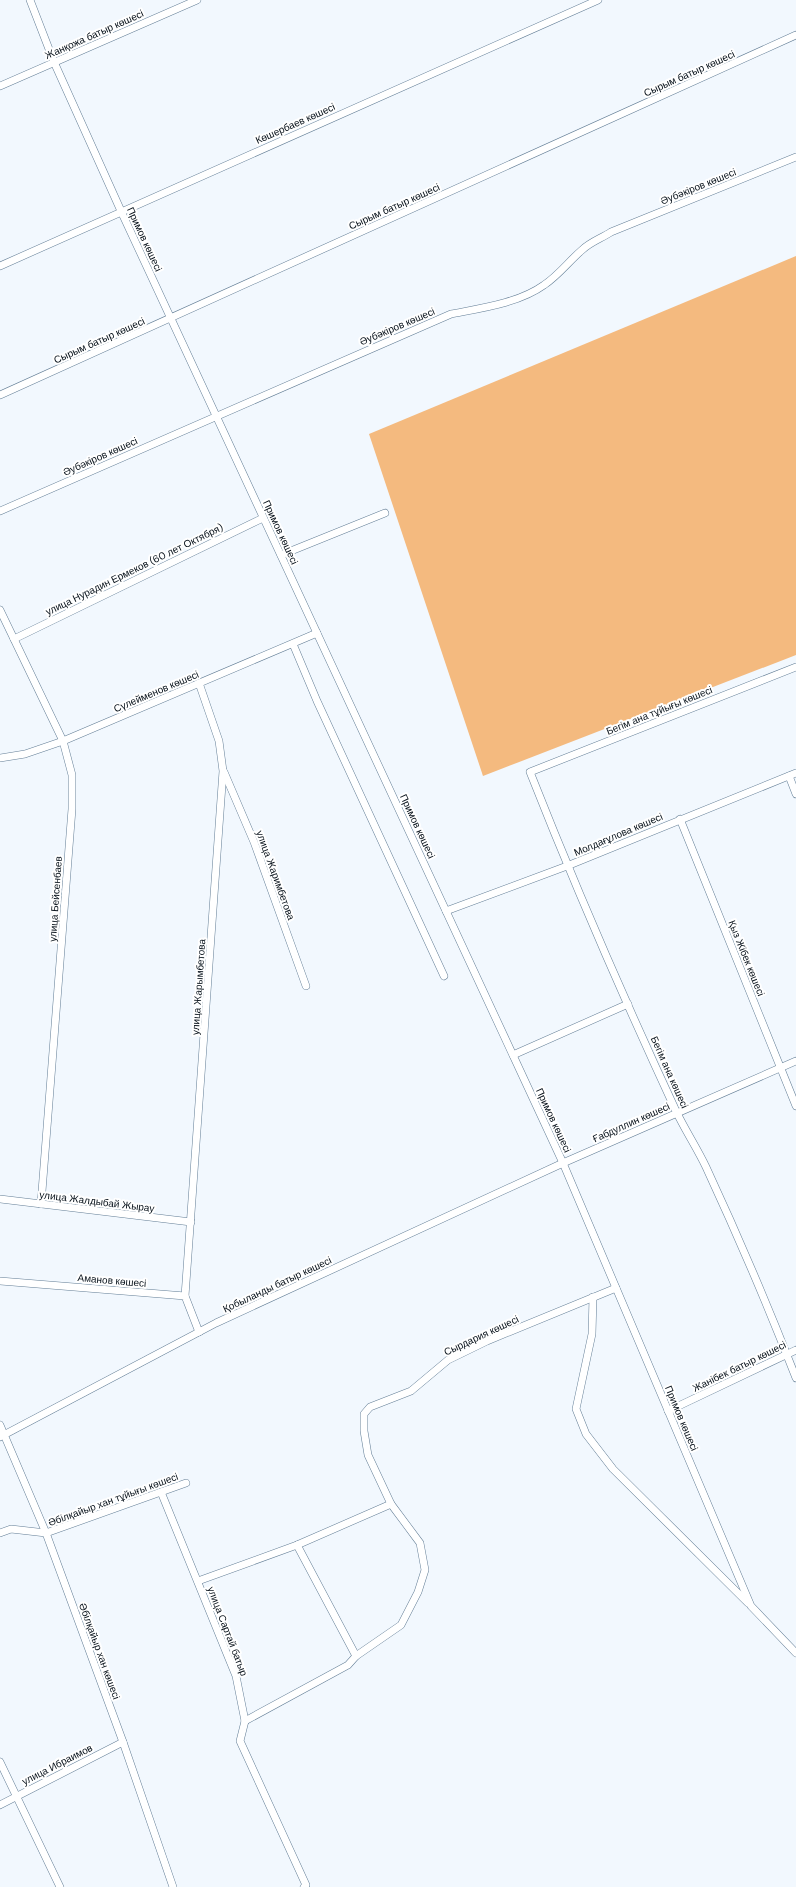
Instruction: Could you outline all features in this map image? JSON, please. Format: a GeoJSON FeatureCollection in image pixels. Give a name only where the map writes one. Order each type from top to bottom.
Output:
{"type":"FeatureCollection","features":[{"type":"Feature","properties":{"kind":"street","name":"Примов көшесі"},"geometry":{"type":"LineString","coordinates":[[30,0],[54,62],[121,211],[563,1163],[751,1606],[796,1653]]}},
{"type":"Feature","properties":{"kind":"street","name":"Жанқожа батыр көшесі"},"geometry":{"type":"LineString","coordinates":[[0,86],[197,0]]}},
{"type":"Feature","properties":{"kind":"street","name":"Көшербаев көшесі"},"geometry":{"type":"LineString","coordinates":[[0,266],[598,0]]}},
{"type":"Feature","properties":{"kind":"street","name":"Сырым батыр көшесі"},"geometry":{"type":"LineString","coordinates":[[0,395],[796,35]]}},
{"type":"Feature","properties":{"kind":"street","name":"Әубәкіров көшесі"},"geometry":{"type":"LineString","coordinates":[[0,511],[451,314],[488,307],[543,286],[561,273],[583,249],[612,232],[796,157]]}},
{"type":"Feature","properties":{"kind":"street"},"geometry":{"type":"LineString","coordinates":[[281,555],[385,512]]}},
{"type":"Feature","properties":{"kind":"street","name":"улица Нурадин Ермеков (60 лет Октября)"},"geometry":{"type":"LineString","coordinates":[[14,639],[263,518]]}},
{"type":"Feature","properties":{"kind":"street","name":"улица Бейсенбаев"},"geometry":{"type":"LineString","coordinates":[[0,610],[63,741],[72,775],[72,809],[41,1204]]}},
{"type":"Feature","properties":{"kind":"street","name":"Сүлейменов көшесі"},"geometry":{"type":"LineString","coordinates":[[0,758],[25,754],[63,741],[317,634]]}},
{"type":"Feature","properties":{"kind":"street"},"geometry":{"type":"LineString","coordinates":[[293,644],[317,701],[444,976]]}},
{"type":"Feature","properties":{"kind":"street","name":"Бегім ана тұйығы көшесі"},"geometry":{"type":"LineString","coordinates":[[530,772],[796,667]]}},
{"type":"Feature","properties":{"kind":"street","name":"улица Жарымбетова"},"geometry":{"type":"LineString","coordinates":[[185,1296],[223,771],[219,741],[199,683]]}},
{"type":"Feature","properties":{"kind":"street","name":"улица Жаримбетова"},"geometry":{"type":"LineString","coordinates":[[223,771],[254,842],[306,986]]}},
{"type":"Feature","properties":{"kind":"street","name":"Бегім ана көшесі"},"geometry":{"type":"LineString","coordinates":[[530,772],[567,866],[677,1113],[705,1165],[754,1273],[796,1378]]}},
{"type":"Feature","properties":{"kind":"street"},"geometry":{"type":"LineString","coordinates":[[792,775],[796,794]]}},
{"type":"Feature","properties":{"kind":"street","name":"Молдағұлова көшесі"},"geometry":{"type":"LineString","coordinates":[[446,911],[567,866],[680,819],[792,775]]}},
{"type":"Feature","properties":{"kind":"street","name":"Қыз Жібек көшесі"},"geometry":{"type":"LineString","coordinates":[[680,819],[796,1106]]}},
{"type":"Feature","properties":{"kind":"street"},"geometry":{"type":"LineString","coordinates":[[513,1055],[628,1004]]}},
{"type":"Feature","properties":{"kind":"street","name":"Ғабдуллин көшесі"},"geometry":{"type":"LineString","coordinates":[[563,1163],[796,1061]]}},
{"type":"Feature","properties":{"kind":"street","name":"Қобыланды батыр көшесі"},"geometry":{"type":"LineString","coordinates":[[1,1435],[199,1332],[563,1163]]}},
{"type":"Feature","properties":{"kind":"street","name":"улица Жалдыбай Жырау"},"geometry":{"type":"LineString","coordinates":[[0,1199],[191,1222]]}},
{"type":"Feature","properties":{"kind":"street","name":"Аманов көшесі"},"geometry":{"type":"LineString","coordinates":[[0,1281],[185,1296]]}},
{"type":"Feature","properties":{"kind":"street","name":"Сырдария көшесі"},"geometry":{"type":"LineString","coordinates":[[391,1504],[368,1456],[364,1431],[364,1414],[370,1407],[411,1390],[448,1360],[487,1341],[616,1288]]}},
{"type":"Feature","properties":{"kind":"street"},"geometry":{"type":"LineString","coordinates":[[185,1296],[199,1332]]}},
{"type":"Feature","properties":{"kind":"street"},"geometry":{"type":"LineString","coordinates":[[593,1297],[592,1334],[576,1409],[586,1434],[613,1469],[751,1606]]}},
{"type":"Feature","properties":{"kind":"street","name":"Жанібек батыр көшесі"},"geometry":{"type":"LineString","coordinates":[[668,1411],[796,1350]]}},
{"type":"Feature","properties":{"kind":"street","name":"Әбілқайыр хан көшесі"},"geometry":{"type":"LineString","coordinates":[[0,1426],[1,1435],[46,1533],[123,1742],[173,1887]]}},
{"type":"Feature","properties":{"kind":"street","name":"Әбілқайыр хан тұйығы көшесі"},"geometry":{"type":"LineString","coordinates":[[0,1534],[11,1529],[46,1533],[186,1483]]}},
{"type":"Feature","properties":{"kind":"street","name":"улица Сартай батыр"},"geometry":{"type":"LineString","coordinates":[[161,1492],[236,1676],[245,1721],[240,1741],[306,1885],[304,1887]]}},
{"type":"Feature","properties":{"kind":"street"},"geometry":{"type":"LineString","coordinates":[[198,1581],[296,1545],[391,1504],[420,1543],[425,1570],[418,1592],[401,1625],[356,1656],[348,1665],[245,1721]]}},
{"type":"Feature","properties":{"kind":"street"},"geometry":{"type":"LineString","coordinates":[[296,1545],[356,1656]]}},
{"type":"Feature","properties":{"kind":"street","name":"улица Ибраимов"},"geometry":{"type":"LineString","coordinates":[[0,1805],[123,1742]]}},
{"type":"Feature","properties":{"kind":"street"},"geometry":{"type":"LineString","coordinates":[[0,1762],[60,1887]]}},
{"type":"Feature","properties":{"kind":"shaded area"},"geometry":{"type":"Polygon","coordinates":[[[796,256],[796,655],[483,776],[369,434],[796,256]]]}}]}
